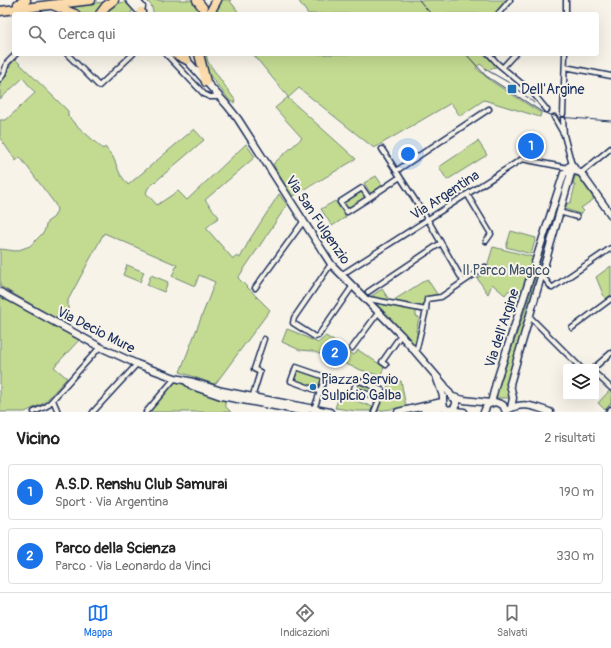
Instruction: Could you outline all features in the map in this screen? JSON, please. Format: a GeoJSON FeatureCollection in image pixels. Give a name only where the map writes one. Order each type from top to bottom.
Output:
{"type":"FeatureCollection","features":[{"type":"Feature","properties":{"kind":"highway"},"geometry":{"type":"LineString","coordinates":[[18,4],[26,0]]}},
{"type":"Feature","properties":{"kind":"highway"},"geometry":{"type":"LineString","coordinates":[[0,6],[91,0]]}},
{"type":"Feature","properties":{"kind":"highway"},"geometry":{"type":"LineString","coordinates":[[102,12],[106,6],[114,0]]}},
{"type":"Feature","properties":{"kind":"highway"},"geometry":{"type":"LineString","coordinates":[[198,0],[204,12]]}},
{"type":"Feature","properties":{"kind":"highway"},"geometry":{"type":"LineString","coordinates":[[211,12],[218,0]]}},
{"type":"Feature","properties":{"kind":"highway"},"geometry":{"type":"LineString","coordinates":[[0,11],[51,2],[71,12]]}},
{"type":"Feature","properties":{"kind":"highway"},"geometry":{"type":"LineString","coordinates":[[200,56],[206,82]]}},
{"type":"Feature","properties":{"kind":"street"},"geometry":{"type":"LineString","coordinates":[[129,0],[142,11]]}},
{"type":"Feature","properties":{"kind":"street"},"geometry":{"type":"LineString","coordinates":[[136,0],[142,11]]}},
{"type":"Feature","properties":{"kind":"street"},"geometry":{"type":"LineString","coordinates":[[500,12],[510,0]]}},
{"type":"Feature","properties":{"kind":"street"},"geometry":{"type":"LineString","coordinates":[[566,0],[566,12]]}},
{"type":"Feature","properties":{"kind":"street"},"geometry":{"type":"LineString","coordinates":[[0,79],[7,64],[14,56]]}},
{"type":"Feature","properties":{"kind":"street"},"geometry":{"type":"LineString","coordinates":[[69,56],[99,86],[131,56]]}},
{"type":"Feature","properties":{"kind":"street"},"geometry":{"type":"LineString","coordinates":[[168,56],[204,94],[210,97],[220,98]]}},
{"type":"Feature","properties":{"kind":"street"},"geometry":{"type":"LineString","coordinates":[[491,56],[533,93],[547,110]]}},
{"type":"Feature","properties":{"kind":"street"},"geometry":{"type":"LineString","coordinates":[[503,67],[513,56]]}},
{"type":"Feature","properties":{"kind":"street"},"geometry":{"type":"LineString","coordinates":[[563,114],[565,56]]}},
{"type":"Feature","properties":{"kind":"street","name":"Via San Fulgenzio"},"geometry":{"type":"LineString","coordinates":[[184,57],[220,98],[245,130],[331,264],[416,352],[438,381],[444,385],[453,397]]}},
{"type":"Feature","properties":{"kind":"street"},"geometry":{"type":"LineString","coordinates":[[565,67],[602,73],[611,76]]}},
{"type":"Feature","properties":{"kind":"street"},"geometry":{"type":"LineString","coordinates":[[396,171],[489,109]]}},
{"type":"Feature","properties":{"kind":"street"},"geometry":{"type":"LineString","coordinates":[[554,118],[564,135]]}},
{"type":"Feature","properties":{"kind":"street"},"geometry":{"type":"LineString","coordinates":[[563,119],[564,135],[572,170],[611,215]]}},
{"type":"Feature","properties":{"kind":"street"},"geometry":{"type":"LineString","coordinates":[[572,170],[611,148]]}},
{"type":"Feature","properties":{"kind":"street"},"geometry":{"type":"LineString","coordinates":[[382,149],[428,220],[463,281]]}},
{"type":"Feature","properties":{"kind":"street","name":"Via Argentina"},"geometry":{"type":"LineString","coordinates":[[341,275],[522,159],[572,170]]}},
{"type":"Feature","properties":{"kind":"street","name":"Via dell'Argine"},"geometry":{"type":"LineString","coordinates":[[508,410],[513,398],[510,384],[572,170]]}},
{"type":"Feature","properties":{"kind":"street","name":"Via dell'Argine"},"geometry":{"type":"LineString","coordinates":[[484,412],[486,407],[491,403],[496,383],[564,173],[572,170]]}},
{"type":"Feature","properties":{"kind":"street"},"geometry":{"type":"LineString","coordinates":[[369,198],[362,188],[340,202],[347,212],[369,198],[400,178]]}},
{"type":"Feature","properties":{"kind":"street"},"geometry":{"type":"LineString","coordinates":[[467,194],[491,234],[486,241]]}},
{"type":"Feature","properties":{"kind":"street"},"geometry":{"type":"LineString","coordinates":[[559,212],[577,217]]}},
{"type":"Feature","properties":{"kind":"street"},"geometry":{"type":"LineString","coordinates":[[255,288],[303,222]]}},
{"type":"Feature","properties":{"kind":"street"},"geometry":{"type":"LineString","coordinates":[[368,292],[441,243]]}},
{"type":"Feature","properties":{"kind":"street"},"geometry":{"type":"LineString","coordinates":[[541,274],[552,288],[611,248]]}},
{"type":"Feature","properties":{"kind":"street"},"geometry":{"type":"LineString","coordinates":[[331,264],[293,323],[315,337],[318,336],[352,287]]}},
{"type":"Feature","properties":{"kind":"street"},"geometry":{"type":"LineString","coordinates":[[416,352],[426,310],[427,299],[441,296],[485,267]]}},
{"type":"Feature","properties":{"kind":"street","name":"Via Decio Mure"},"geometry":{"type":"LineString","coordinates":[[0,292],[100,347],[136,364],[175,378],[185,380],[192,386],[221,396],[252,399],[330,412]]}},
{"type":"Feature","properties":{"kind":"street"},"geometry":{"type":"LineString","coordinates":[[366,301],[369,299],[426,310]]}},
{"type":"Feature","properties":{"kind":"street"},"geometry":{"type":"LineString","coordinates":[[572,328],[611,299]]}},
{"type":"Feature","properties":{"kind":"street"},"geometry":{"type":"LineString","coordinates":[[352,348],[378,314]]}},
{"type":"Feature","properties":{"kind":"street"},"geometry":{"type":"LineString","coordinates":[[529,315],[577,364]]}},
{"type":"Feature","properties":{"kind":"street"},"geometry":{"type":"LineString","coordinates":[[386,365],[382,362],[400,335]]}},
{"type":"Feature","properties":{"kind":"street"},"geometry":{"type":"LineString","coordinates":[[252,399],[260,372],[254,369],[264,339]]}},
{"type":"Feature","properties":{"kind":"street"},"geometry":{"type":"LineString","coordinates":[[34,412],[47,406],[100,347]]}},
{"type":"Feature","properties":{"kind":"street"},"geometry":{"type":"LineString","coordinates":[[598,364],[611,353]]}},
{"type":"Feature","properties":{"kind":"street"},"geometry":{"type":"LineString","coordinates":[[93,412],[136,364]]}},
{"type":"Feature","properties":{"kind":"street"},"geometry":{"type":"LineString","coordinates":[[313,410],[321,392],[325,377],[296,367],[291,381],[321,392]]}},
{"type":"Feature","properties":{"kind":"street"},"geometry":{"type":"LineString","coordinates":[[599,377],[611,388]]}},
{"type":"Feature","properties":{"kind":"street"},"geometry":{"type":"LineString","coordinates":[[146,412],[175,378]]}},
{"type":"Feature","properties":{"kind":"street"},"geometry":{"type":"LineString","coordinates":[[374,412],[382,390],[357,380],[354,388],[379,398]]}},
{"type":"Feature","properties":{"kind":"street"},"geometry":{"type":"LineString","coordinates":[[433,403],[440,393],[438,381]]}},
{"type":"Feature","properties":{"kind":"street","name":"Via San Fulgenzio"},"geometry":{"type":"LineString","coordinates":[[438,381],[445,404]]}},
{"type":"Feature","properties":{"kind":"street"},"geometry":{"type":"LineString","coordinates":[[424,412],[445,404],[448,396],[464,400],[491,403],[497,402],[508,410],[522,405],[550,412]]}},
{"type":"Feature","properties":{"kind":"street"},"geometry":{"type":"LineString","coordinates":[[445,404],[453,409],[456,402],[453,397]]}},
{"type":"Feature","properties":{"kind":"street","name":"Via Decio Mure"},"geometry":{"type":"LineString","coordinates":[[252,399],[306,412]]}},
{"type":"Feature","properties":{"kind":"street"},"geometry":{"type":"LineString","coordinates":[[53,400],[58,412]]}},
{"type":"Feature","properties":{"kind":"street"},"geometry":{"type":"LineString","coordinates":[[398,412],[433,403],[445,404],[464,412]]}},
{"type":"Feature","properties":{"kind":"street"},"geometry":{"type":"LineString","coordinates":[[608,412],[611,409]]}},
{"type":"Feature","properties":{"kind":"green space"},"geometry":{"type":"Polygon","coordinates":[[[146,0],[131,12],[104,12],[123,2],[146,0]]]}},
{"type":"Feature","properties":{"kind":"green space"},"geometry":{"type":"Polygon","coordinates":[[[146,0],[195,0],[200,8],[200,12],[153,12],[151,5],[146,0]]]}},
{"type":"Feature","properties":{"kind":"green space"},"geometry":{"type":"Polygon","coordinates":[[[220,0],[231,0],[230,1],[238,12],[213,12],[220,0]]]}},
{"type":"Feature","properties":{"kind":"green space"},"geometry":{"type":"Polygon","coordinates":[[[298,0],[507,0],[498,12],[307,12],[298,0]]]}},
{"type":"Feature","properties":{"kind":"green space"},"geometry":{"type":"Polygon","coordinates":[[[105,2],[98,12],[75,12],[63,7],[105,2]]]}},
{"type":"Feature","properties":{"kind":"green space"},"geometry":{"type":"Polygon","coordinates":[[[202,56],[206,56],[208,62],[235,100],[234,103],[230,101],[207,72],[202,56]]]}},
{"type":"Feature","properties":{"kind":"green space"},"geometry":{"type":"Polygon","coordinates":[[[255,56],[486,56],[499,66],[488,70],[480,64],[476,68],[491,81],[541,113],[540,117],[484,100],[460,116],[451,103],[374,148],[299,88],[288,98],[356,159],[292,197],[273,164],[302,138],[275,108],[288,97],[255,56]]]}},
{"type":"Feature","properties":{"kind":"green space"},"geometry":{"type":"Polygon","coordinates":[[[15,59],[68,111],[68,116],[75,124],[103,149],[105,147],[113,157],[120,174],[128,185],[194,129],[204,140],[148,188],[146,193],[157,205],[178,191],[187,200],[246,144],[255,157],[205,200],[219,217],[206,228],[233,259],[237,256],[240,258],[250,239],[279,194],[287,205],[238,278],[270,310],[216,383],[214,384],[180,372],[215,282],[199,275],[195,286],[172,276],[177,265],[104,233],[68,300],[68,311],[71,319],[60,321],[0,286],[0,249],[16,251],[30,246],[44,232],[47,222],[54,217],[57,210],[55,204],[20,157],[16,161],[0,138],[0,120],[6,120],[35,93],[23,78],[0,99],[0,83],[15,59]]]}},
{"type":"Feature","properties":{"kind":"green space"},"geometry":{"type":"Polygon","coordinates":[[[478,141],[487,155],[447,180],[439,167],[478,141]]]}},
{"type":"Feature","properties":{"kind":"green space"},"geometry":{"type":"Polygon","coordinates":[[[566,174],[516,351],[510,398],[495,398],[529,298],[566,174]]]}},
{"type":"Feature","properties":{"kind":"green space"},"geometry":{"type":"Polygon","coordinates":[[[376,176],[383,186],[371,194],[364,183],[376,176]]]}},
{"type":"Feature","properties":{"kind":"green space"},"geometry":{"type":"Polygon","coordinates":[[[575,176],[578,176],[594,199],[581,208],[584,211],[580,214],[565,209],[567,204],[571,202],[575,185],[573,184],[575,176]]]}},
{"type":"Feature","properties":{"kind":"green space"},"geometry":{"type":"Polygon","coordinates":[[[363,191],[367,197],[347,209],[343,203],[363,191]]]}},
{"type":"Feature","properties":{"kind":"green space"},"geometry":{"type":"Polygon","coordinates":[[[335,201],[346,217],[332,226],[321,209],[335,201]]]}},
{"type":"Feature","properties":{"kind":"green space"},"geometry":{"type":"Polygon","coordinates":[[[511,231],[536,238],[531,254],[506,247],[511,231]]]}},
{"type":"Feature","properties":{"kind":"green space","name":"Il Parco Magico"},"geometry":{"type":"Polygon","coordinates":[[[493,247],[533,257],[520,298],[509,290],[505,295],[492,284],[488,294],[477,278],[485,273],[493,247]]]}},
{"type":"Feature","properties":{"kind":"green space"},"geometry":{"type":"Polygon","coordinates":[[[127,265],[144,272],[140,282],[123,275],[127,265]]]}},
{"type":"Feature","properties":{"kind":"green space"},"geometry":{"type":"Polygon","coordinates":[[[611,266],[611,295],[605,299],[596,277],[611,266]]]}},
{"type":"Feature","properties":{"kind":"green space"},"geometry":{"type":"Polygon","coordinates":[[[151,275],[168,282],[164,292],[147,285],[151,275]]]}},
{"type":"Feature","properties":{"kind":"green space"},"geometry":{"type":"Polygon","coordinates":[[[427,279],[437,294],[427,302],[426,308],[391,302],[427,279]]]}},
{"type":"Feature","properties":{"kind":"green space"},"geometry":{"type":"Polygon","coordinates":[[[382,289],[390,301],[370,297],[382,289]]]}},
{"type":"Feature","properties":{"kind":"green space"},"geometry":{"type":"Polygon","coordinates":[[[0,294],[80,339],[54,367],[67,378],[44,403],[25,412],[0,412],[0,294]]]}},
{"type":"Feature","properties":{"kind":"green space"},"geometry":{"type":"Polygon","coordinates":[[[371,301],[416,310],[416,316],[419,317],[416,332],[420,333],[416,346],[371,301]]]}},
{"type":"Feature","properties":{"kind":"green space"},"geometry":{"type":"Polygon","coordinates":[[[287,329],[318,343],[326,336],[354,355],[358,350],[384,367],[381,376],[312,351],[300,350],[282,342],[287,329]]]}},
{"type":"Feature","properties":{"kind":"green space"},"geometry":{"type":"Polygon","coordinates":[[[297,370],[323,378],[319,389],[294,380],[297,370]]]}},
{"type":"Feature","properties":{"kind":"green space"},"geometry":{"type":"Polygon","coordinates":[[[390,381],[401,381],[406,407],[377,411],[390,381]]]}},
{"type":"Feature","properties":{"kind":"green space"},"geometry":{"type":"Polygon","coordinates":[[[177,382],[225,400],[225,406],[231,412],[149,412],[174,383],[177,382]]]}},
{"type":"Feature","properties":{"kind":"green space"},"geometry":{"type":"Polygon","coordinates":[[[358,383],[379,391],[377,395],[356,387],[358,383]]]}},
{"type":"Feature","properties":{"kind":"green space"},"geometry":{"type":"Polygon","coordinates":[[[611,389],[611,403],[605,410],[598,403],[611,389]]]}},
{"type":"Feature","properties":{"kind":"green space"},"geometry":{"type":"Polygon","coordinates":[[[340,394],[373,407],[372,411],[356,411],[335,408],[340,394]]]}},
{"type":"Feature","properties":{"kind":"tunnel"},"geometry":{"type":"LineString","coordinates":[[547,110],[554,117]]}},
{"type":"Feature","properties":{"kind":"tram line"},"geometry":{"type":"LineString","coordinates":[[419,0],[429,12]]}},
{"type":"Feature","properties":{"kind":"tram line"},"geometry":{"type":"LineString","coordinates":[[468,56],[486,76],[542,112],[557,117],[611,121]]}},
{"type":"Feature","properties":{"kind":"tram line"},"geometry":{"type":"LineString","coordinates":[[485,69],[513,85],[534,103]]}},
{"type":"Feature","properties":{"kind":"place","name":"Dell'Argine"},"geometry":{"type":"Point","coordinates":[512,89]}},
{"type":"Feature","properties":{"kind":"place","name":"A.S.D. Renshu Club Samurai"},"geometry":{"type":"Point","coordinates":[531,146]}},
{"type":"Feature","properties":{"kind":"place","name":"Parco della Scienza"},"geometry":{"type":"Point","coordinates":[335,353]}},
{"type":"Feature","properties":{"kind":"place","name":"Piazza Servio Sulpicio Galba"},"geometry":{"type":"Point","coordinates":[313,387]}}]}
